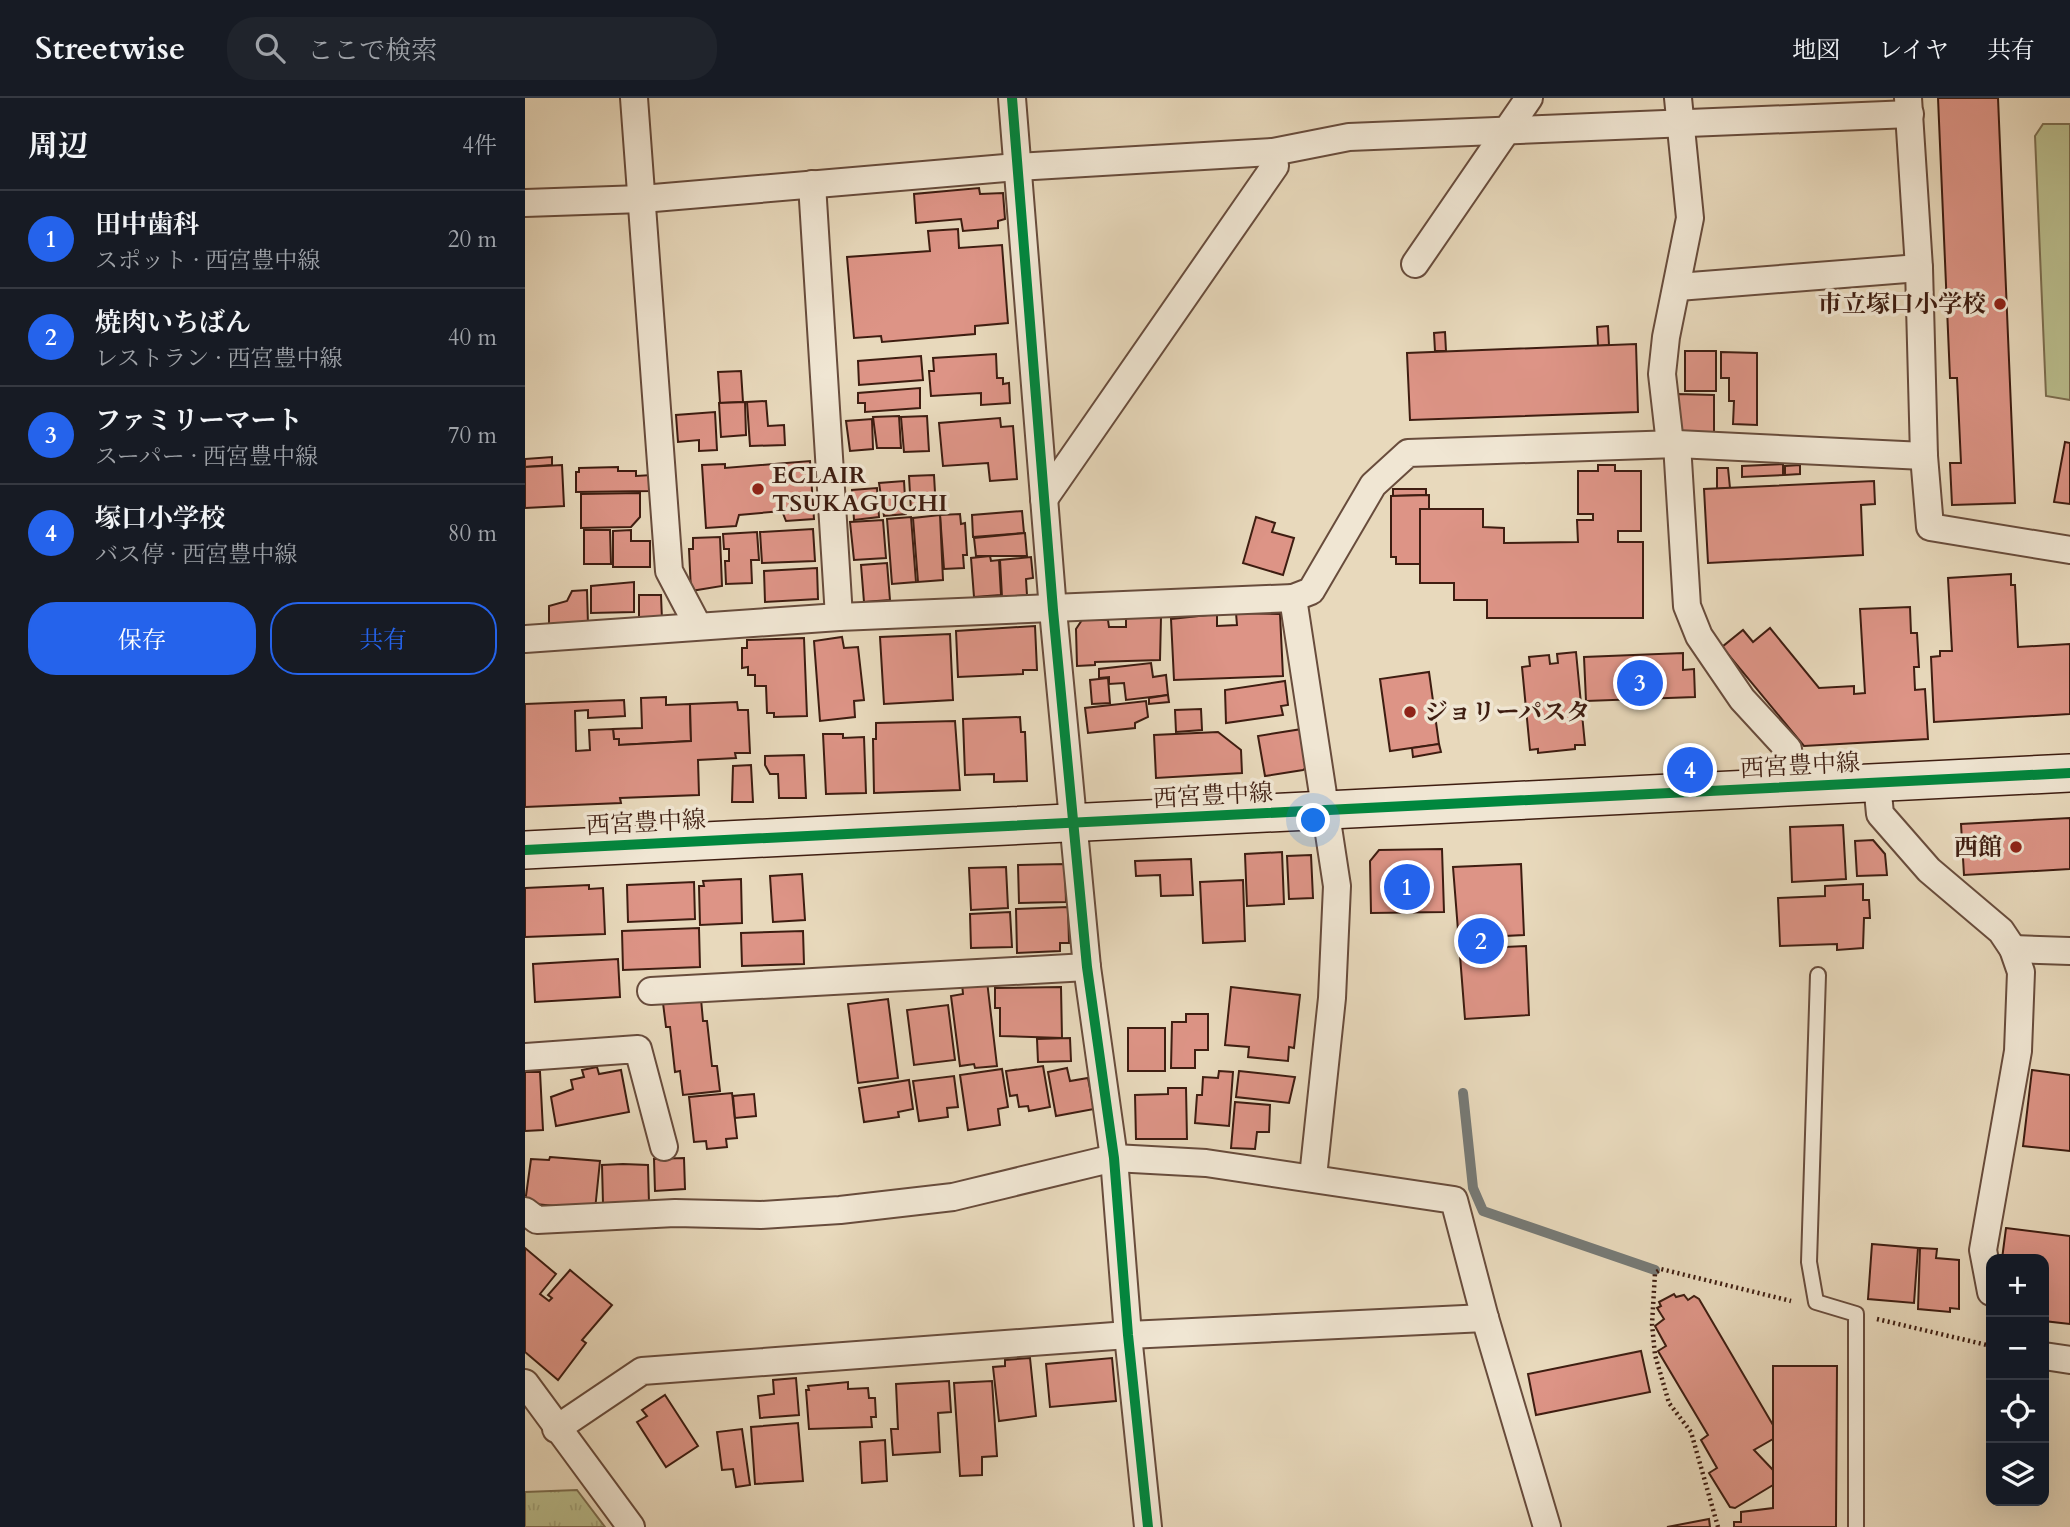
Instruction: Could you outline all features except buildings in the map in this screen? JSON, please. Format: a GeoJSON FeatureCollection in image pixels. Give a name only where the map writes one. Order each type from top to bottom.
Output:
{"type":"FeatureCollection","features":[{"type":"Feature","properties":{"kind":"main road","name":"西宮豊中線"},"geometry":{"type":"LineString","coordinates":[[525,850],[2070,773]]}},
{"type":"Feature","properties":{"kind":"street"},"geometry":{"type":"LineString","coordinates":[[634,98],[669,571],[698,626]]}},
{"type":"Feature","properties":{"kind":"street"},"geometry":{"type":"LineString","coordinates":[[1012,98],[1053,610],[1087,967],[1114,1158],[1128,1335],[1148,1527]]}},
{"type":"Feature","properties":{"kind":"street"},"geometry":{"type":"LineString","coordinates":[[1415,264],[1529,98]]}},
{"type":"Feature","properties":{"kind":"street"},"geometry":{"type":"LineString","coordinates":[[1678,98],[1690,218],[1662,374],[1674,444],[1687,606],[1699,636],[1742,699],[1788,748],[1791,788]]}},
{"type":"Feature","properties":{"kind":"street"},"geometry":{"type":"LineString","coordinates":[[525,203],[642,199],[1017,167],[1273,152],[1349,137],[1681,126],[1909,106],[1919,268],[1924,456],[1930,527],[2070,550]]}},
{"type":"Feature","properties":{"kind":"street"},"geometry":{"type":"LineString","coordinates":[[1044,499],[1275,166],[1273,152]]}},
{"type":"Feature","properties":{"kind":"street"},"geometry":{"type":"LineString","coordinates":[[812,184],[839,617]]}},
{"type":"Feature","properties":{"kind":"street"},"geometry":{"type":"LineString","coordinates":[[1678,287],[1919,268]]}},
{"type":"Feature","properties":{"kind":"street"},"geometry":{"type":"LineString","coordinates":[[525,639],[839,617],[1293,598],[1311,591],[1373,485],[1408,453],[1674,444],[1924,456]]}},
{"type":"Feature","properties":{"kind":"street"},"geometry":{"type":"LineString","coordinates":[[1293,598],[1337,886],[1332,998],[1313,1177]]}},
{"type":"Feature","properties":{"kind":"street"},"geometry":{"type":"LineString","coordinates":[[1877,783],[1880,814],[1929,870],[2001,931],[2013,949],[2021,972],[2022,1010],[2012,1092],[1983,1250],[1986,1266]]}},
{"type":"Feature","properties":{"kind":"street"},"geometry":{"type":"LineString","coordinates":[[2013,949],[2070,950]]}},
{"type":"Feature","properties":{"kind":"street"},"geometry":{"type":"LineString","coordinates":[[651,991],[1087,967]]}},
{"type":"Feature","properties":{"kind":"street"},"geometry":{"type":"LineString","coordinates":[[525,1056],[638,1049],[664,1147]]}},
{"type":"Feature","properties":{"kind":"street"},"geometry":{"type":"LineString","coordinates":[[525,1211],[537,1220],[675,1213],[761,1215],[841,1210],[953,1197],[1114,1158],[1206,1163],[1454,1200],[1485,1318],[1547,1527]]}},
{"type":"Feature","properties":{"kind":"street"},"geometry":{"type":"LineString","coordinates":[[556,1429],[642,1371],[1128,1335],[1485,1318]]}},
{"type":"Feature","properties":{"kind":"street"},"geometry":{"type":"LineString","coordinates":[[2049,1357],[2070,1360]]}},
{"type":"Feature","properties":{"kind":"street"},"geometry":{"type":"LineString","coordinates":[[525,1383],[556,1429],[631,1527]]}},
{"type":"Feature","properties":{"kind":"lane"},"geometry":{"type":"LineString","coordinates":[[1818,975],[1809,1262],[1816,1302],[1856,1314],[1856,1527]]}},
{"type":"Feature","properties":{"kind":"path"},"geometry":{"type":"LineString","coordinates":[[1718,1527],[1691,1432],[1669,1402],[1655,1355],[1652,1324],[1655,1273],[1661,1269],[1804,1304],[1816,1302]]}},
{"type":"Feature","properties":{"kind":"path"},"geometry":{"type":"LineString","coordinates":[[1856,1314],[1986,1345]]}},
{"type":"Feature","properties":{"kind":"green space"},"geometry":{"type":"Polygon","coordinates":[[[2043,124],[2070,124],[2070,400],[2046,396],[2035,136],[2043,124]]]}},
{"type":"Feature","properties":{"kind":"green space"},"geometry":{"type":"Polygon","coordinates":[[[577,1490],[605,1527],[525,1527],[525,1492],[577,1490]]]}},
{"type":"Feature","properties":{"kind":"waterway"},"geometry":{"type":"LineString","coordinates":[[1463,1093],[1473,1188],[1483,1211],[1655,1270]]}},
{"type":"Feature","properties":{"kind":"cycle path"},"geometry":{"type":"LineString","coordinates":[[1012,98],[1053,610],[1087,967],[1114,1158],[1128,1335],[1148,1527]]}},
{"type":"Feature","properties":{"kind":"cycle path"},"geometry":{"type":"LineString","coordinates":[[525,850],[2070,773]]}},
{"type":"Feature","properties":{"kind":"place","name":"市立塚口小学校"},"geometry":{"type":"Point","coordinates":[2000,304]}},
{"type":"Feature","properties":{"kind":"place","name":"ECLAIR TSUKAGUCHI"},"geometry":{"type":"Point","coordinates":[758,489]}},
{"type":"Feature","properties":{"kind":"place","name":"ファミリーマート"},"geometry":{"type":"Point","coordinates":[1640,683]}},
{"type":"Feature","properties":{"kind":"place","name":"ジョリーパスタ"},"geometry":{"type":"Point","coordinates":[1410,712]}},
{"type":"Feature","properties":{"kind":"place","name":"塚口小学校"},"geometry":{"type":"Point","coordinates":[1690,770]}},
{"type":"Feature","properties":{"kind":"place","name":"西館"},"geometry":{"type":"Point","coordinates":[2016,847]}},
{"type":"Feature","properties":{"kind":"place","name":"田中歯科"},"geometry":{"type":"Point","coordinates":[1407,887]}},
{"type":"Feature","properties":{"kind":"place","name":"焼肉いちばん"},"geometry":{"type":"Point","coordinates":[1481,941]}}]}
